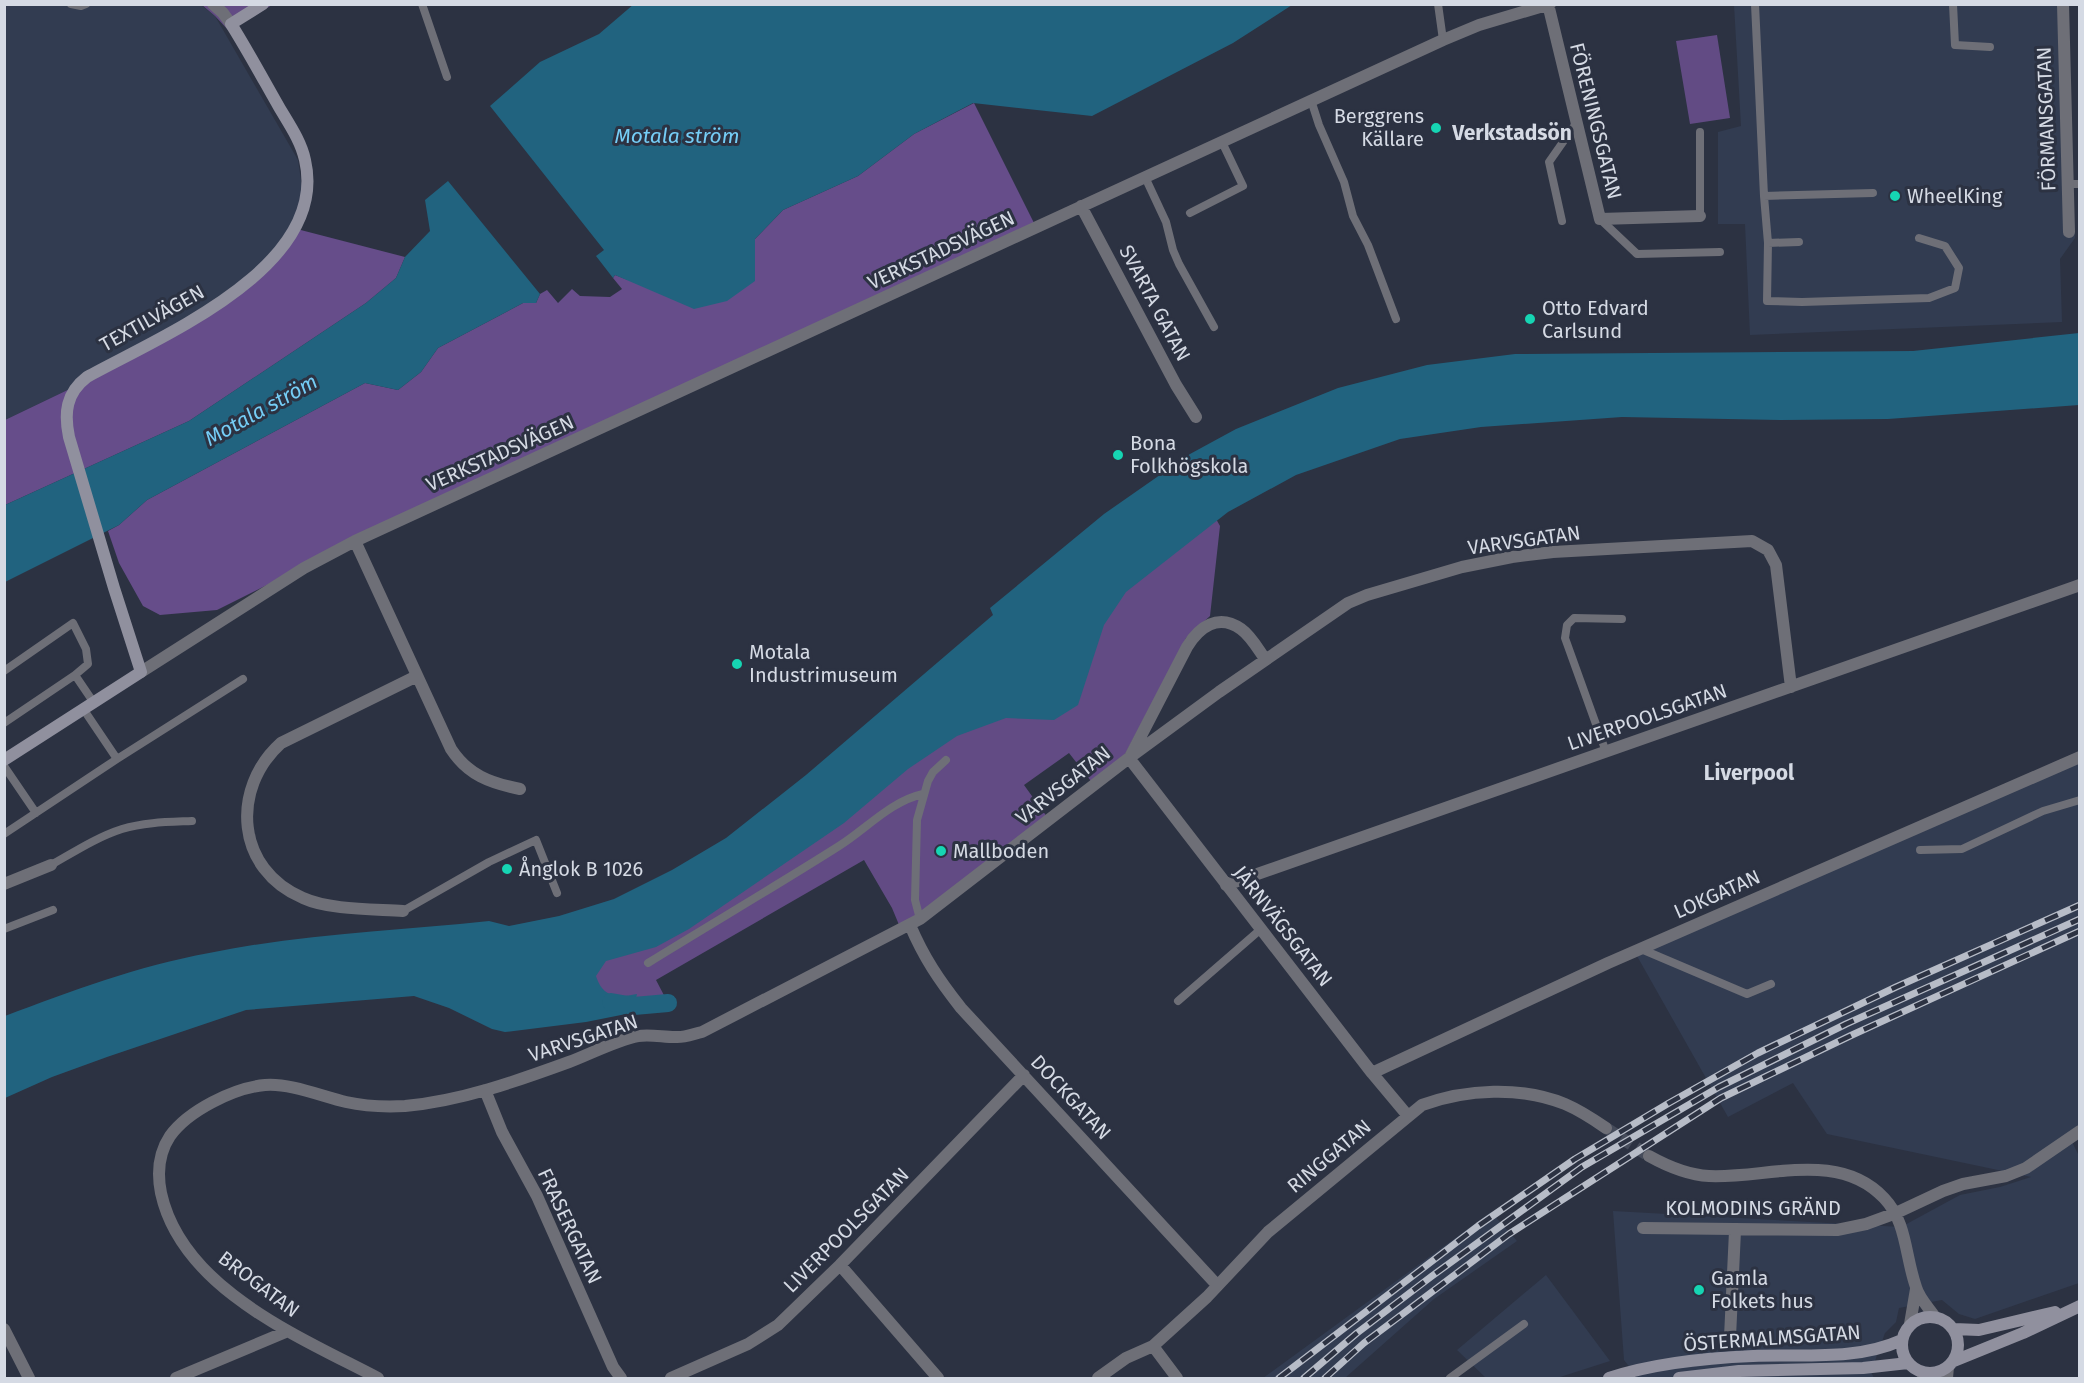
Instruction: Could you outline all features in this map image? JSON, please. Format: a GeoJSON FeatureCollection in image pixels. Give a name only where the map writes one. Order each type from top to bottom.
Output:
{"type":"FeatureCollection","features":[{"type":"Feature","properties":{"kind":"street"},"geometry":{"type":"LineString","coordinates":[[213,4],[231,24],[263,4]]}},
{"type":"Feature","properties":{"kind":"street","name":"FÖRMANSGATAN"},"geometry":{"type":"LineString","coordinates":[[2063,4],[2074,184],[2069,232]]}},
{"type":"Feature","properties":{"kind":"street","name":"VERKSTADSVÄGEN"},"geometry":{"type":"LineString","coordinates":[[4,760],[304,568],[355,541],[1443,40],[1479,25],[1549,5]]}},
{"type":"Feature","properties":{"kind":"street","name":"FÖRENINGSGATAN"},"geometry":{"type":"LineString","coordinates":[[1549,5],[1600,219],[1700,216]]}},
{"type":"Feature","properties":{"kind":"street","name":"TEXTILVÄGEN"},"geometry":{"type":"LineString","coordinates":[[141,672],[69,437],[66,411],[72,393],[87,377],[228,297],[271,261],[286,243],[298,223],[307,194],[308,178],[303,152],[231,24]]}},
{"type":"Feature","properties":{"kind":"street","name":"SVARTA GATAN"},"geometry":{"type":"LineString","coordinates":[[1081,206],[1176,385],[1196,417]]}},
{"type":"Feature","properties":{"kind":"street"},"geometry":{"type":"LineString","coordinates":[[355,541],[457,759],[484,779],[498,785],[520,789]]}},
{"type":"Feature","properties":{"kind":"street","name":"VARVSGATAN"},"geometry":{"type":"LineString","coordinates":[[163,1146],[188,1116],[206,1105],[265,1085],[279,1086],[347,1102],[375,1106],[405,1106],[485,1090],[534,1075],[638,1036],[677,1038],[702,1032],[915,922],[1129,759],[1265,659],[1348,603],[1367,595],[1462,567],[1553,552],[1752,541],[1768,550],[1776,565],[1791,687]]}},
{"type":"Feature","properties":{"kind":"street","name":"LIVERPOOLSGATAN"},"geometry":{"type":"LineString","coordinates":[[1226,885],[2079,585]]}},
{"type":"Feature","properties":{"kind":"street"},"geometry":{"type":"LineString","coordinates":[[1129,759],[1195,633],[1217,622],[1230,624],[1242,629],[1265,659]]}},
{"type":"Feature","properties":{"kind":"street"},"geometry":{"type":"LineString","coordinates":[[403,911],[321,904],[310,902],[290,892],[274,879],[256,854],[248,831],[247,811],[256,773],[266,758],[281,743],[417,676]]}},
{"type":"Feature","properties":{"kind":"street","name":"LOKGATAN"},"geometry":{"type":"LineString","coordinates":[[1372,1073],[1641,949],[2079,757]]}},
{"type":"Feature","properties":{"kind":"street","name":"JÄRNVÄGSGATAN"},"geometry":{"type":"LineString","coordinates":[[1129,759],[1372,1073],[1408,1116]]}},
{"type":"Feature","properties":{"kind":"street"},"geometry":{"type":"LineString","coordinates":[[4,884],[51,865]]}},
{"type":"Feature","properties":{"kind":"street","name":"DOCKGATAN"},"geometry":{"type":"LineString","coordinates":[[915,922],[920,949],[934,975],[961,1008],[1217,1285]]}},
{"type":"Feature","properties":{"kind":"street","name":"LIVERPOOLSGATAN"},"geometry":{"type":"LineString","coordinates":[[671,1378],[748,1344],[765,1335],[787,1317],[840,1266],[1024,1075]]}},
{"type":"Feature","properties":{"kind":"street","name":"FRASERGATAN"},"geometry":{"type":"LineString","coordinates":[[485,1090],[502,1132],[537,1196],[613,1367],[621,1378]]}},
{"type":"Feature","properties":{"kind":"street","name":"RINGGATAN"},"geometry":{"type":"LineString","coordinates":[[1098,1378],[1126,1358],[1153,1346],[1208,1297],[1268,1232],[1422,1105],[1439,1099],[1484,1092],[1507,1092],[1565,1104],[1606,1128]]}},
{"type":"Feature","properties":{"kind":"street","name":"KOLMODINS GRÄND"},"geometry":{"type":"LineString","coordinates":[[1643,1228],[1735,1231],[1837,1230],[1866,1224],[1963,1184],[2006,1176],[2026,1168],[2079,1131]]}},
{"type":"Feature","properties":{"kind":"street","name":"BROGATAN"},"geometry":{"type":"LineString","coordinates":[[163,1146],[159,1160],[159,1183],[164,1207],[184,1245],[195,1259],[223,1286],[288,1331],[378,1378]]}},
{"type":"Feature","properties":{"kind":"street"},"geometry":{"type":"LineString","coordinates":[[1649,1156],[1684,1172],[1706,1176],[1736,1177],[1800,1169],[1830,1170],[1852,1177],[1869,1186],[1883,1196],[1896,1213],[1916,1289],[1935,1317]]}},
{"type":"Feature","properties":{"kind":"street"},"geometry":{"type":"LineString","coordinates":[[1730,1337],[1735,1231]]}},
{"type":"Feature","properties":{"kind":"street"},"geometry":{"type":"LineString","coordinates":[[840,1266],[938,1378]]}},
{"type":"Feature","properties":{"kind":"street"},"geometry":{"type":"LineString","coordinates":[[1916,1289],[1910,1324],[1902,1340],[1902,1352],[1908,1363],[1924,1375],[1950,1369],[2079,1306]]}},
{"type":"Feature","properties":{"kind":"street"},"geometry":{"type":"LineString","coordinates":[[1954,1329],[1979,1330],[2079,1306]]}},
{"type":"Feature","properties":{"kind":"street"},"geometry":{"type":"LineString","coordinates":[[1910,1324],[1922,1318],[1935,1317],[1942,1319],[1954,1329],[1959,1345],[1950,1369]]}},
{"type":"Feature","properties":{"kind":"street"},"geometry":{"type":"LineString","coordinates":[[4,1329],[29,1378]]}},
{"type":"Feature","properties":{"kind":"street"},"geometry":{"type":"LineString","coordinates":[[176,1378],[288,1331]]}},
{"type":"Feature","properties":{"kind":"street","name":"ÖSTERMALMSGATAN"},"geometry":{"type":"LineString","coordinates":[[1609,1378],[1640,1370],[1707,1359],[1856,1353],[1881,1349],[1902,1340]]}},
{"type":"Feature","properties":{"kind":"street"},"geometry":{"type":"LineString","coordinates":[[1153,1346],[1177,1378]]}},
{"type":"Feature","properties":{"kind":"street","name":"ÖSTERMALMSGATAN"},"geometry":{"type":"LineString","coordinates":[[1679,1378],[1739,1371],[1863,1368],[1908,1363]]}},
{"type":"Feature","properties":{"kind":"lane"},"geometry":{"type":"LineString","coordinates":[[71,4],[81,6],[86,4]]}},
{"type":"Feature","properties":{"kind":"lane"},"geometry":{"type":"LineString","coordinates":[[422,4],[447,77]]}},
{"type":"Feature","properties":{"kind":"lane"},"geometry":{"type":"LineString","coordinates":[[1438,4],[1443,40]]}},
{"type":"Feature","properties":{"kind":"lane"},"geometry":{"type":"LineString","coordinates":[[1755,4],[1768,243],[1767,301],[1802,303],[1929,298],[1955,288],[1959,268],[1945,246],[1919,238]]}},
{"type":"Feature","properties":{"kind":"lane"},"geometry":{"type":"LineString","coordinates":[[1953,4],[1955,45],[1990,47]]}},
{"type":"Feature","properties":{"kind":"lane"},"geometry":{"type":"LineString","coordinates":[[1311,100],[1319,125],[1344,182],[1353,216],[1368,245],[1396,319]]}},
{"type":"Feature","properties":{"kind":"lane"},"geometry":{"type":"LineString","coordinates":[[1562,220],[1549,162],[1576,122]]}},
{"type":"Feature","properties":{"kind":"lane"},"geometry":{"type":"LineString","coordinates":[[1700,132],[1700,216]]}},
{"type":"Feature","properties":{"kind":"lane"},"geometry":{"type":"LineString","coordinates":[[1190,213],[1243,186],[1222,142]]}},
{"type":"Feature","properties":{"kind":"lane"},"geometry":{"type":"LineString","coordinates":[[1145,177],[1166,222],[1179,264],[1215,327]]}},
{"type":"Feature","properties":{"kind":"lane"},"geometry":{"type":"LineString","coordinates":[[1764,196],[1873,193]]}},
{"type":"Feature","properties":{"kind":"lane"},"geometry":{"type":"LineString","coordinates":[[1600,219],[1637,254],[1720,252]]}},
{"type":"Feature","properties":{"kind":"lane"},"geometry":{"type":"LineString","coordinates":[[1768,243],[1799,242]]}},
{"type":"Feature","properties":{"kind":"lane"},"geometry":{"type":"LineString","coordinates":[[1606,752],[1565,638],[1567,625],[1574,618],[1622,619]]}},
{"type":"Feature","properties":{"kind":"lane"},"geometry":{"type":"LineString","coordinates":[[4,671],[72,623],[86,649],[88,664],[4,723]]}},
{"type":"Feature","properties":{"kind":"lane"},"geometry":{"type":"LineString","coordinates":[[75,675],[117,759]]}},
{"type":"Feature","properties":{"kind":"lane"},"geometry":{"type":"LineString","coordinates":[[4,834],[243,679]]}},
{"type":"Feature","properties":{"kind":"lane"},"geometry":{"type":"LineString","coordinates":[[915,922],[917,820],[923,794],[933,772],[946,760]]}},
{"type":"Feature","properties":{"kind":"lane"},"geometry":{"type":"LineString","coordinates":[[4,766],[36,813]]}},
{"type":"Feature","properties":{"kind":"lane"},"geometry":{"type":"LineString","coordinates":[[648,963],[841,844],[892,807],[912,796],[923,794]]}},
{"type":"Feature","properties":{"kind":"lane"},"geometry":{"type":"LineString","coordinates":[[1920,850],[1962,849],[2043,811],[2079,800]]}},
{"type":"Feature","properties":{"kind":"lane"},"geometry":{"type":"LineString","coordinates":[[51,865],[99,838],[123,829],[148,824],[192,821]]}},
{"type":"Feature","properties":{"kind":"lane"},"geometry":{"type":"LineString","coordinates":[[403,911],[489,862],[536,840],[557,893]]}},
{"type":"Feature","properties":{"kind":"lane"},"geometry":{"type":"LineString","coordinates":[[4,928],[53,910]]}},
{"type":"Feature","properties":{"kind":"lane"},"geometry":{"type":"LineString","coordinates":[[1178,1001],[1261,929]]}},
{"type":"Feature","properties":{"kind":"lane"},"geometry":{"type":"LineString","coordinates":[[1641,949],[1747,994],[1771,984]]}},
{"type":"Feature","properties":{"kind":"lane"},"geometry":{"type":"LineString","coordinates":[[1450,1378],[1524,1324]]}},
{"type":"Feature","properties":{"kind":"shaded area"},"geometry":{"type":"Polygon","coordinates":[[[5,5],[201,5],[215,16],[298,160],[303,194],[293,228],[237,297],[78,385],[5,420],[5,5]]]}},
{"type":"Feature","properties":{"kind":"shaded area"},"geometry":{"type":"Polygon","coordinates":[[[202,5],[272,5],[229,31],[202,5]]]}},
{"type":"Feature","properties":{"kind":"shaded area"},"geometry":{"type":"Polygon","coordinates":[[[1734,5],[2065,5],[2075,238],[2060,259],[2062,322],[1750,335],[1745,224],[1718,224],[1718,132],[1741,126],[1734,5]]]}},
{"type":"Feature","properties":{"kind":"shaded area"},"geometry":{"type":"Polygon","coordinates":[[[1717,35],[1730,118],[1690,124],[1676,41],[1717,35]]]}},
{"type":"Feature","properties":{"kind":"shaded area"},"geometry":{"type":"Polygon","coordinates":[[[974,103],[1036,227],[355,541],[217,610],[160,615],[143,606],[119,563],[108,531],[119,525],[147,500],[365,383],[398,390],[421,372],[438,348],[523,303],[536,303],[540,294],[547,290],[558,303],[572,289],[580,296],[610,297],[622,289],[613,278],[615,275],[628,280],[755,281],[755,239],[783,210],[858,176],[914,134],[974,103]]]}},
{"type":"Feature","properties":{"kind":"shaded area"},"geometry":{"type":"Polygon","coordinates":[[[293,228],[405,257],[396,278],[366,303],[189,421],[5,505],[5,420],[78,385],[237,297],[293,228]]]}},
{"type":"Feature","properties":{"kind":"shaded area"},"geometry":{"type":"Polygon","coordinates":[[[1196,483],[1220,526],[1210,616],[1186,638],[1120,764],[1094,785],[1069,753],[1024,785],[1050,821],[902,932],[892,908],[864,860],[656,980],[668,1003],[634,1006],[562,994],[712,876],[1196,483]]]}},
{"type":"Feature","properties":{"kind":"shaded area"},"geometry":{"type":"Polygon","coordinates":[[[2079,760],[2080,1133],[2071,1140],[2079,1156],[2079,1283],[1975,1319],[1959,1314],[1942,1300],[1899,1308],[1896,1322],[1885,1333],[1871,1372],[1874,1378],[1638,1378],[1624,1360],[1613,1211],[1901,1227],[1960,1195],[2000,1187],[2031,1177],[1827,1134],[1793,1083],[1728,1117],[1637,956],[2079,760]]]}},
{"type":"Feature","properties":{"kind":"shaded area"},"geometry":{"type":"Polygon","coordinates":[[[1491,1212],[1517,1241],[1434,1299],[1345,1378],[1263,1378],[1491,1212]]]}},
{"type":"Feature","properties":{"kind":"shaded area"},"geometry":{"type":"Polygon","coordinates":[[[1546,1275],[1610,1361],[1557,1378],[1486,1378],[1457,1350],[1546,1275]]]}},
{"type":"Feature","properties":{"kind":"water","name":"Motala ström"},"geometry":{"type":"Polygon","coordinates":[[[634,4],[1292,5],[1233,43],[1092,116],[973,103],[914,134],[858,176],[783,210],[755,239],[755,281],[727,301],[694,309],[615,275],[613,278],[596,256],[604,250],[490,106],[540,62],[599,34],[634,4]]]}},
{"type":"Feature","properties":{"kind":"water","name":"Motala ström"},"geometry":{"type":"Polygon","coordinates":[[[448,181],[540,294],[536,303],[523,303],[438,348],[421,372],[398,390],[365,383],[147,500],[119,525],[5,582],[5,505],[189,421],[366,303],[396,278],[405,257],[430,231],[425,200],[448,181]]]}},
{"type":"Feature","properties":{"kind":"water"},"geometry":{"type":"Polygon","coordinates":[[[2079,333],[2079,405],[1888,419],[1622,417],[1481,427],[1400,439],[1296,475],[1228,512],[1126,592],[1104,625],[1078,705],[1054,720],[1006,718],[957,736],[908,769],[844,823],[689,929],[656,947],[606,961],[596,976],[603,989],[617,996],[637,994],[634,1006],[641,1011],[586,1022],[505,1032],[492,1029],[449,1008],[414,996],[246,1010],[52,1077],[5,1098],[5,1016],[80,989],[183,958],[278,941],[489,921],[509,926],[559,916],[614,899],[672,870],[726,838],[806,775],[993,615],[990,608],[1104,514],[1190,454],[1236,429],[1338,388],[1427,365],[1515,354],[1913,351],[2079,333]]]}},
{"type":"Feature","properties":{"kind":"waterway"},"geometry":{"type":"LineString","coordinates":[[611,1002],[634,1006],[668,1003]]}},
{"type":"Feature","properties":{"kind":"tunnel"},"geometry":{"type":"LineString","coordinates":[[1606,1128],[1649,1156]]}},
{"type":"Feature","properties":{"kind":"railway"},"geometry":{"type":"LineString","coordinates":[[1279,1378],[1478,1226],[1575,1159],[1669,1103],[1758,1053],[1896,987],[2080,905]]}},
{"type":"Feature","properties":{"kind":"railway"},"geometry":{"type":"LineString","coordinates":[[1304,1378],[1357,1333],[1432,1276],[1582,1167],[1719,1087],[1846,1024],[2080,919]]}},
{"type":"Feature","properties":{"kind":"railway"},"geometry":{"type":"LineString","coordinates":[[1325,1378],[1364,1343],[1509,1234],[1721,1098],[1852,1035],[2080,931]]}},
{"type":"Feature","properties":{"kind":"place","name":"Berggrens Källare"},"geometry":{"type":"Point","coordinates":[1436,128]}},
{"type":"Feature","properties":{"kind":"place","name":"WheelKing"},"geometry":{"type":"Point","coordinates":[1895,196]}},
{"type":"Feature","properties":{"kind":"place","name":"Otto Edvard Carlsund"},"geometry":{"type":"Point","coordinates":[1530,319]}},
{"type":"Feature","properties":{"kind":"place","name":"Bona Folkhögskola"},"geometry":{"type":"Point","coordinates":[1118,455]}},
{"type":"Feature","properties":{"kind":"place","name":"Motala Industrimuseum"},"geometry":{"type":"Point","coordinates":[737,664]}},
{"type":"Feature","properties":{"kind":"place","name":"Mallboden"},"geometry":{"type":"Point","coordinates":[941,851]}},
{"type":"Feature","properties":{"kind":"place","name":"Ånglok B 1026"},"geometry":{"type":"Point","coordinates":[507,869]}},
{"type":"Feature","properties":{"kind":"place","name":"Gamla Folkets hus"},"geometry":{"type":"Point","coordinates":[1699,1290]}},
{"type":"Feature","properties":{"kind":"district","name":"Verkstadsön"},"geometry":{"type":"Point","coordinates":[1512,133]}},
{"type":"Feature","properties":{"kind":"district","name":"Liverpool"},"geometry":{"type":"Point","coordinates":[1749,773]}}]}
